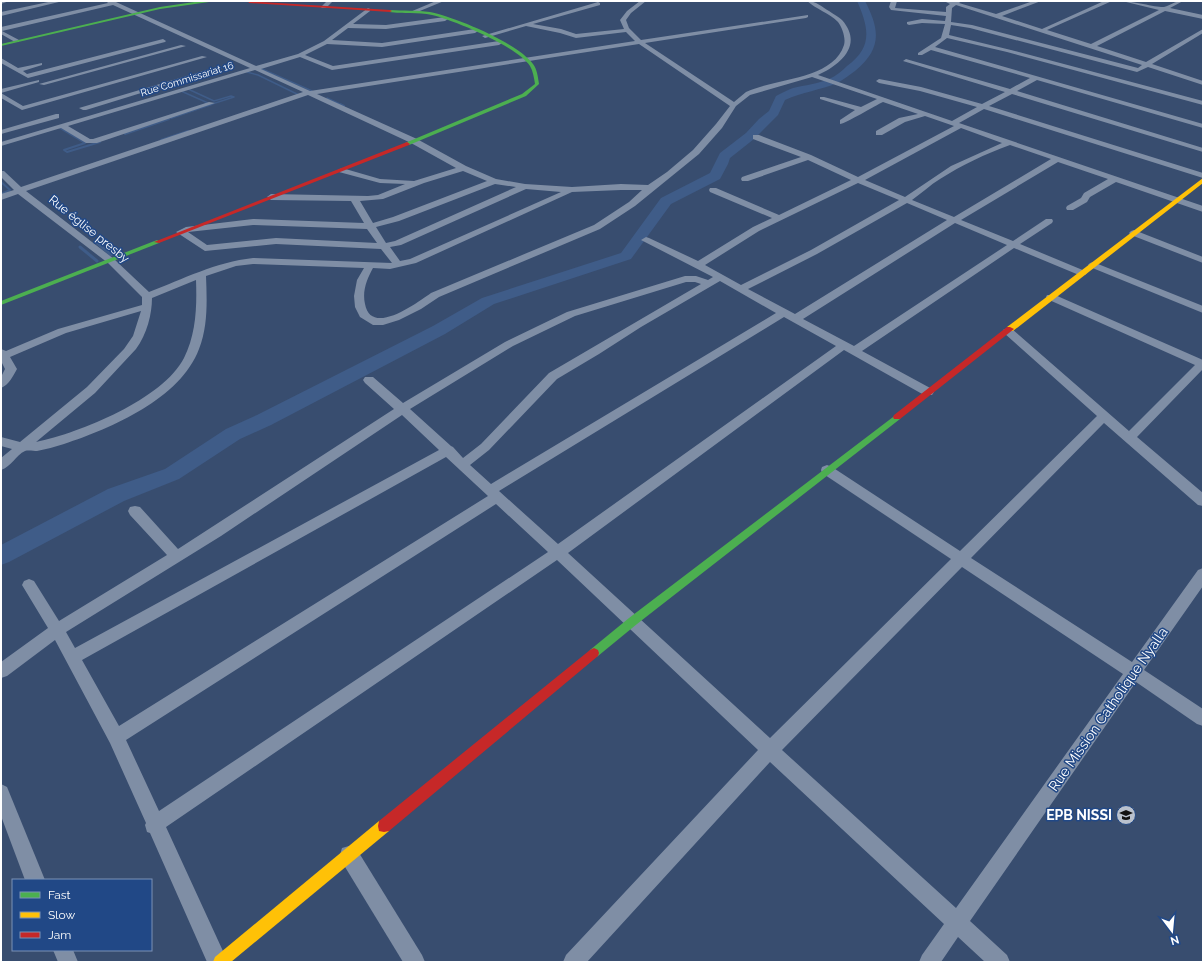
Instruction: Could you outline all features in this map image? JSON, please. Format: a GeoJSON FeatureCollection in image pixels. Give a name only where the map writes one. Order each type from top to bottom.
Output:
{"type":"FeatureCollection","features":[{"type":"Feature","properties":{"kind":"street"},"geometry":{"type":"LineString","coordinates":[[1,2],[6,1]]}},
{"type":"Feature","properties":{"kind":"street"},"geometry":{"type":"LineString","coordinates":[[1,14],[60,1]]}},
{"type":"Feature","properties":{"kind":"street"},"geometry":{"type":"LineString","coordinates":[[413,12],[441,1]]}},
{"type":"Feature","properties":{"kind":"street"},"geometry":{"type":"LineString","coordinates":[[484,36],[598,4],[589,1]]}},
{"type":"Feature","properties":{"kind":"street"},"geometry":{"type":"LineString","coordinates":[[643,1],[628,12],[623,18],[622,23],[626,30],[640,42],[734,105]]}},
{"type":"Feature","properties":{"kind":"street"},"geometry":{"type":"LineString","coordinates":[[370,266],[360,284],[358,298],[362,314],[368,320],[380,322],[390,320],[417,308],[435,294],[597,227],[632,204],[696,152],[719,126],[734,105],[748,94],[812,75],[837,62],[845,51],[848,41],[846,32],[840,21],[810,1]]}},
{"type":"Feature","properties":{"kind":"street"},"geometry":{"type":"LineString","coordinates":[[894,1],[892,7],[893,9],[947,14]]}},
{"type":"Feature","properties":{"kind":"street"},"geometry":{"type":"LineString","coordinates":[[947,1],[957,2],[1041,31],[1092,46],[1203,83]]}},
{"type":"Feature","properties":{"kind":"street"},"geometry":{"type":"LineString","coordinates":[[997,16],[1038,1]]}},
{"type":"Feature","properties":{"kind":"street"},"geometry":{"type":"LineString","coordinates":[[1041,31],[1109,1]]}},
{"type":"Feature","properties":{"kind":"street"},"geometry":{"type":"LineString","coordinates":[[1125,1],[1203,17]]}},
{"type":"Feature","properties":{"kind":"street"},"geometry":{"type":"LineString","coordinates":[[1092,46],[1180,1]]}},
{"type":"Feature","properties":{"kind":"street"},"geometry":{"type":"LineString","coordinates":[[1,45],[135,13],[193,3],[250,2],[327,4],[368,10],[413,12],[435,15],[475,31],[512,49],[527,60],[536,74],[537,84],[524,94],[414,141],[1,303]]}},
{"type":"Feature","properties":{"kind":"street"},"geometry":{"type":"LineString","coordinates":[[920,54],[944,39],[946,36],[948,23],[947,14],[949,7],[957,2]]}},
{"type":"Feature","properties":{"kind":"street"},"geometry":{"type":"LineString","coordinates":[[113,3],[308,94],[414,141],[463,168],[494,181],[525,186],[572,190],[621,187],[650,188]]}},
{"type":"Feature","properties":{"kind":"street"},"geometry":{"type":"LineString","coordinates":[[1,30],[113,3],[124,3]]}},
{"type":"Feature","properties":{"kind":"street","name":"Rue Commissariat 16"},"geometry":{"type":"LineString","coordinates":[[1,144],[300,55],[326,42],[368,10]]}},
{"type":"Feature","properties":{"kind":"street"},"geometry":{"type":"LineString","coordinates":[[1,197],[308,94],[806,16]]}},
{"type":"Feature","properties":{"kind":"street"},"geometry":{"type":"LineString","coordinates":[[347,26],[386,27],[445,19]]}},
{"type":"Feature","properties":{"kind":"street"},"geometry":{"type":"LineString","coordinates":[[909,23],[916,21],[970,26],[1137,70]]}},
{"type":"Feature","properties":{"kind":"street"},"geometry":{"type":"LineString","coordinates":[[525,24],[561,31],[576,36],[626,30]]}},
{"type":"Feature","properties":{"kind":"street"},"geometry":{"type":"LineString","coordinates":[[1,30],[17,41]]}},
{"type":"Feature","properties":{"kind":"street"},"geometry":{"type":"LineString","coordinates":[[1131,73],[1203,30]]}},
{"type":"Feature","properties":{"kind":"street"},"geometry":{"type":"LineString","coordinates":[[326,42],[382,45],[475,31]]}},
{"type":"Feature","properties":{"kind":"street"},"geometry":{"type":"LineString","coordinates":[[946,36],[1122,79],[1203,103]]}},
{"type":"Feature","properties":{"kind":"street"},"geometry":{"type":"LineString","coordinates":[[28,76],[162,41]]}},
{"type":"Feature","properties":{"kind":"street"},"geometry":{"type":"LineString","coordinates":[[300,55],[332,68],[499,43]]}},
{"type":"Feature","properties":{"kind":"street"},"geometry":{"type":"LineString","coordinates":[[2,95],[40,83],[183,46]]}},
{"type":"Feature","properties":{"kind":"street"},"geometry":{"type":"LineString","coordinates":[[931,48],[1203,126]]}},
{"type":"Feature","properties":{"kind":"street"},"geometry":{"type":"LineString","coordinates":[[2,95],[22,108],[43,108],[63,97],[204,57]]}},
{"type":"Feature","properties":{"kind":"street"},"geometry":{"type":"LineString","coordinates":[[1,60],[70,100]]}},
{"type":"Feature","properties":{"kind":"street"},"geometry":{"type":"LineString","coordinates":[[906,61],[937,68],[1203,150]]}},
{"type":"Feature","properties":{"kind":"street"},"geometry":{"type":"LineString","coordinates":[[18,70],[48,62]]}},
{"type":"Feature","properties":{"kind":"street"},"geometry":{"type":"LineString","coordinates":[[83,108],[219,68]]}},
{"type":"Feature","properties":{"kind":"street"},"geometry":{"type":"LineString","coordinates":[[1194,80],[1203,74]]}},
{"type":"Feature","properties":{"kind":"street"},"geometry":{"type":"LineString","coordinates":[[812,75],[1203,209]]}},
{"type":"Feature","properties":{"kind":"street"},"geometry":{"type":"LineString","coordinates":[[698,265],[756,230],[858,180],[957,125],[984,107],[1036,78]]}},
{"type":"Feature","properties":{"kind":"street"},"geometry":{"type":"LineString","coordinates":[[879,81],[921,89],[984,107],[1203,176]]}},
{"type":"Feature","properties":{"kind":"street"},"geometry":{"type":"LineString","coordinates":[[62,126],[89,141],[94,141],[211,103],[186,89]]}},
{"type":"Feature","properties":{"kind":"street"},"geometry":{"type":"LineString","coordinates":[[822,98],[862,110]]}},
{"type":"Feature","properties":{"kind":"street"},"geometry":{"type":"LineString","coordinates":[[843,122],[883,99]]}},
{"type":"Feature","properties":{"kind":"street"},"geometry":{"type":"LineString","coordinates":[[76,104],[96,116]]}},
{"type":"Feature","properties":{"kind":"street"},"geometry":{"type":"LineString","coordinates":[[1,132],[56,116],[43,108]]}},
{"type":"Feature","properties":{"kind":"street"},"geometry":{"type":"LineString","coordinates":[[879,133],[902,120],[925,114]]}},
{"type":"Feature","properties":{"kind":"street"},"geometry":{"type":"LineString","coordinates":[[756,137],[808,157],[858,180],[1082,273]]}},
{"type":"Feature","properties":{"kind":"street"},"geometry":{"type":"LineString","coordinates":[[740,289],[814,252],[906,200],[921,191],[936,178],[970,158],[1009,142]]}},
{"type":"Feature","properties":{"kind":"street"},"geometry":{"type":"LineString","coordinates":[[746,179],[808,157]]}},
{"type":"Feature","properties":{"kind":"street"},"geometry":{"type":"LineString","coordinates":[[795,320],[1001,190],[1057,159]]}},
{"type":"Feature","properties":{"kind":"street"},"geometry":{"type":"LineString","coordinates":[[271,197],[356,200],[380,197],[421,181],[463,168]]}},
{"type":"Feature","properties":{"kind":"street"},"geometry":{"type":"LineString","coordinates":[[342,170],[380,181],[421,181]]}},
{"type":"Feature","properties":{"kind":"street","name":"Rue église presby"},"geometry":{"type":"LineString","coordinates":[[1,173],[20,191],[111,261],[148,301]]}},
{"type":"Feature","properties":{"kind":"street"},"geometry":{"type":"LineString","coordinates":[[1070,208],[1084,200],[1087,195],[1115,179]]}},
{"type":"Feature","properties":{"kind":"street"},"geometry":{"type":"LineString","coordinates":[[29,585],[57,630],[116,737],[154,825],[219,962],[633,621],[1203,180]]}},
{"type":"Feature","properties":{"kind":"street"},"geometry":{"type":"LineString","coordinates":[[184,231],[253,222],[370,226],[396,220],[453,196],[494,181]]}},
{"type":"Feature","properties":{"kind":"street"},"geometry":{"type":"LineString","coordinates":[[184,231],[205,248],[276,241],[384,246],[398,242],[525,186]]}},
{"type":"Feature","properties":{"kind":"street"},"geometry":{"type":"LineString","coordinates":[[1,384],[8,376],[11,369],[2,355],[68,329],[148,301],[220,267],[253,261],[370,266],[398,265],[413,261],[572,190]]}},
{"type":"Feature","properties":{"kind":"street"},"geometry":{"type":"LineString","coordinates":[[713,190],[779,218]]}},
{"type":"Feature","properties":{"kind":"street"},"geometry":{"type":"LineString","coordinates":[[356,200],[370,226],[398,265]]}},
{"type":"Feature","properties":{"kind":"street"},"geometry":{"type":"LineString","coordinates":[[154,825],[558,552],[849,348],[1049,220]]}},
{"type":"Feature","properties":{"kind":"street"},"geometry":{"type":"LineString","coordinates":[[1134,233],[1203,260]]}},
{"type":"Feature","properties":{"kind":"street"},"geometry":{"type":"LineString","coordinates":[[646,240],[698,265],[795,320],[928,392]]}},
{"type":"Feature","properties":{"kind":"street"},"geometry":{"type":"LineString","coordinates":[[1093,265],[1203,310]]}},
{"type":"Feature","properties":{"kind":"street"},"geometry":{"type":"LineString","coordinates":[[1,441],[22,447],[42,445],[71,437],[121,415],[158,393],[172,381],[189,359],[200,332],[202,295],[201,276]]}},
{"type":"Feature","properties":{"kind":"street"},"geometry":{"type":"LineString","coordinates":[[462,465],[485,447],[553,376],[595,352],[637,325],[720,278]]}},
{"type":"Feature","properties":{"kind":"street"},"geometry":{"type":"LineString","coordinates":[[1,671],[57,630],[216,532],[431,390],[509,344],[571,314],[685,279],[696,279],[708,284]]}},
{"type":"Feature","properties":{"kind":"street"},"geometry":{"type":"LineString","coordinates":[[1051,297],[1202,364],[1129,438]]}},
{"type":"Feature","properties":{"kind":"street"},"geometry":{"type":"LineString","coordinates":[[1,465],[77,404],[110,372],[136,341],[148,301]]}},
{"type":"Feature","properties":{"kind":"street"},"geometry":{"type":"LineString","coordinates":[[116,737],[494,494],[783,313]]}},
{"type":"Feature","properties":{"kind":"street"},"geometry":{"type":"LineString","coordinates":[[1008,330],[1129,438],[1203,501]]}},
{"type":"Feature","properties":{"kind":"street"},"geometry":{"type":"LineString","coordinates":[[369,380],[449,450],[462,465],[633,621],[770,750],[1000,962]]}},
{"type":"Feature","properties":{"kind":"street"},"geometry":{"type":"LineString","coordinates":[[573,962],[770,750],[1104,416]]}},
{"type":"Feature","properties":{"kind":"street"},"geometry":{"type":"LineString","coordinates":[[72,658],[449,450]]}},
{"type":"Feature","properties":{"kind":"street"},"geometry":{"type":"LineString","coordinates":[[827,470],[1203,718]]}},
{"type":"Feature","properties":{"kind":"street"},"geometry":{"type":"LineString","coordinates":[[135,511],[176,556]]}},
{"type":"Feature","properties":{"kind":"street","name":"Rue Mission Catholique Nyalla"},"geometry":{"type":"LineString","coordinates":[[929,962],[1203,574]]}},
{"type":"Feature","properties":{"kind":"street"},"geometry":{"type":"LineString","coordinates":[[1,793],[35,879]]}},
{"type":"Feature","properties":{"kind":"street"},"geometry":{"type":"LineString","coordinates":[[350,855],[415,962]]}},
{"type":"Feature","properties":{"kind":"street"},"geometry":{"type":"LineString","coordinates":[[63,951],[68,962]]}},
{"type":"Feature","properties":{"kind":"waterway"},"geometry":{"type":"LineString","coordinates":[[833,81],[856,65],[864,57],[869,48],[872,38],[871,27],[868,15],[861,1]]}},
{"type":"Feature","properties":{"kind":"waterway"},"geometry":{"type":"LineString","coordinates":[[262,69],[312,91]]}},
{"type":"Feature","properties":{"kind":"waterway"},"geometry":{"type":"LineString","coordinates":[[247,72],[258,75],[299,95]]}},
{"type":"Feature","properties":{"kind":"waterway"},"geometry":{"type":"LineString","coordinates":[[752,134],[774,113],[780,98],[796,91],[830,82]]}},
{"type":"Feature","properties":{"kind":"waterway"},"geometry":{"type":"LineString","coordinates":[[188,89],[214,101],[231,96],[234,97],[210,105]]}},
{"type":"Feature","properties":{"kind":"waterway"},"geometry":{"type":"LineString","coordinates":[[181,91],[208,103],[205,104]]}},
{"type":"Feature","properties":{"kind":"waterway"},"geometry":{"type":"LineString","coordinates":[[327,98],[342,105]]}},
{"type":"Feature","properties":{"kind":"waterway"},"geometry":{"type":"LineString","coordinates":[[171,118],[210,105]]}},
{"type":"Feature","properties":{"kind":"waterway"},"geometry":{"type":"LineString","coordinates":[[125,134],[169,119]]}},
{"type":"Feature","properties":{"kind":"waterway"},"geometry":{"type":"LineString","coordinates":[[60,128],[85,143],[64,150],[67,152],[100,142]]}},
{"type":"Feature","properties":{"kind":"waterway"},"geometry":{"type":"LineString","coordinates":[[161,140],[188,131]]}},
{"type":"Feature","properties":{"kind":"waterway"},"geometry":{"type":"LineString","coordinates":[[1,556],[116,495],[172,474],[233,434],[264,420],[439,330],[488,301],[626,256],[666,201],[715,176],[722,164],[724,156],[750,136]]}},
{"type":"Feature","properties":{"kind":"waterway"},"geometry":{"type":"LineString","coordinates":[[1,182],[10,190],[1,194]]}},
{"type":"Feature","properties":{"kind":"waterway"},"geometry":{"type":"LineString","coordinates":[[97,243],[111,255]]}},
{"type":"Feature","properties":{"kind":"waterway"},"geometry":{"type":"LineString","coordinates":[[80,247],[97,261]]}},
{"type":"Feature","properties":{"kind":"traffic: fast"},"geometry":{"type":"LineString","coordinates":[[1,45],[160,8],[209,1],[249,2]]}},
{"type":"Feature","properties":{"kind":"traffic: fast"},"geometry":{"type":"LineString","coordinates":[[390,11],[419,12],[436,15],[501,42],[524,57],[531,64],[537,84],[524,95],[407,144]]}},
{"type":"Feature","properties":{"kind":"traffic: fast"},"geometry":{"type":"LineString","coordinates":[[1,303],[157,242]]}},
{"type":"Feature","properties":{"kind":"traffic: fast"},"geometry":{"type":"LineString","coordinates":[[594,653],[633,621],[897,417]]}},
{"type":"Feature","properties":{"kind":"traffic: slow"},"geometry":{"type":"LineString","coordinates":[[1010,329],[1203,180]]}},
{"type":"Feature","properties":{"kind":"traffic: slow"},"geometry":{"type":"LineString","coordinates":[[220,962],[384,826]]}},
{"type":"Feature","properties":{"kind":"traffic: jam"},"geometry":{"type":"LineString","coordinates":[[249,2],[390,11]]}},
{"type":"Feature","properties":{"kind":"traffic: jam"},"geometry":{"type":"LineString","coordinates":[[157,242],[407,144]]}},
{"type":"Feature","properties":{"kind":"traffic: jam"},"geometry":{"type":"LineString","coordinates":[[897,417],[1010,329]]}},
{"type":"Feature","properties":{"kind":"traffic: jam"},"geometry":{"type":"LineString","coordinates":[[384,826],[594,653]]}},
{"type":"Feature","properties":{"kind":"place","name":"EPB NISSI"},"geometry":{"type":"Point","coordinates":[1126,815]}}]}
